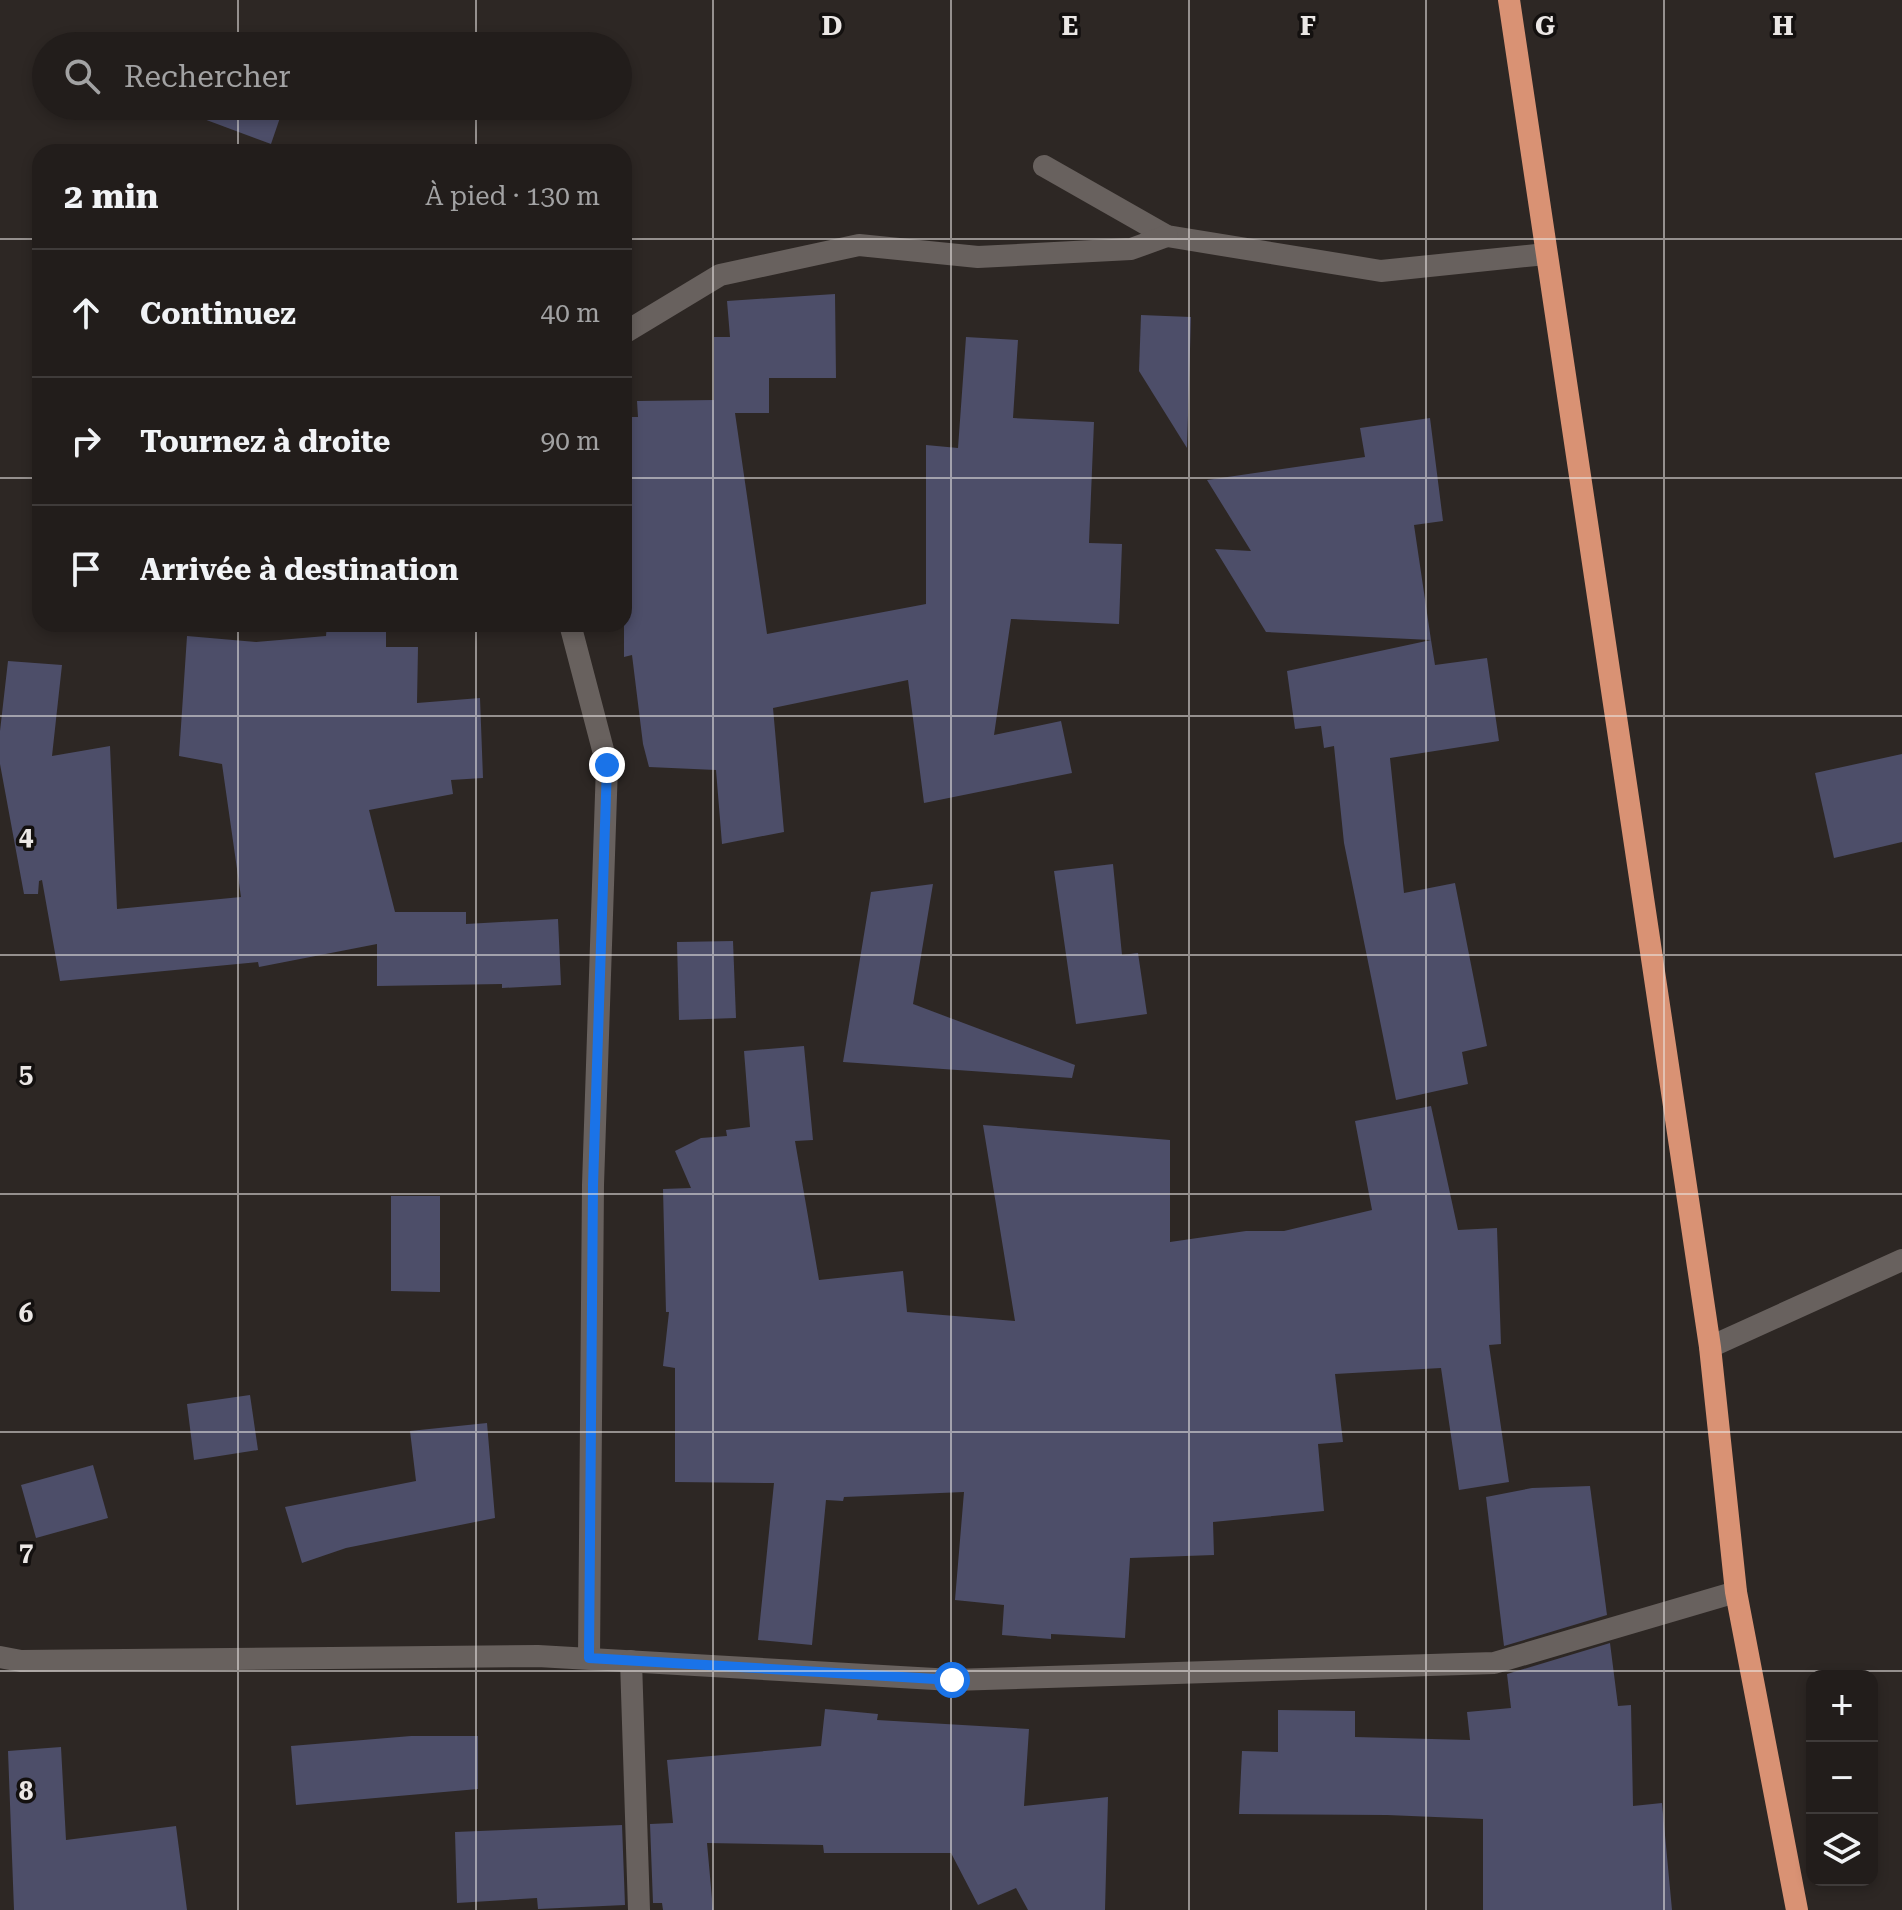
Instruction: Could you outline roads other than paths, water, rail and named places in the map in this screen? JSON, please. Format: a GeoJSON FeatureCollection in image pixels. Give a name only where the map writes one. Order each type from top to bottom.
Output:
{"type":"FeatureCollection","features":[{"type":"Feature","properties":{"kind":"highway"},"geometry":{"type":"LineString","coordinates":[[1509,0],[1710,1347],[1736,1592],[1797,1910]]}},
{"type":"Feature","properties":{"kind":"street"},"geometry":{"type":"LineString","coordinates":[[1044,166],[1167,236],[1381,271],[1546,254]]}},
{"type":"Feature","properties":{"kind":"street"},"geometry":{"type":"LineString","coordinates":[[632,328],[720,275],[859,245],[978,257],[1131,249],[1167,236]]}},
{"type":"Feature","properties":{"kind":"street"},"geometry":{"type":"LineString","coordinates":[[572,632],[607,765],[593,1185],[589,1658]]}},
{"type":"Feature","properties":{"kind":"street"},"geometry":{"type":"LineString","coordinates":[[1710,1347],[1902,1260]]}},
{"type":"Feature","properties":{"kind":"street"},"geometry":{"type":"LineString","coordinates":[[0,1657],[21,1661],[538,1656],[952,1680],[1494,1663],[1736,1592]]}},
{"type":"Feature","properties":{"kind":"street"},"geometry":{"type":"LineString","coordinates":[[631,1661],[639,1910]]}}]}
